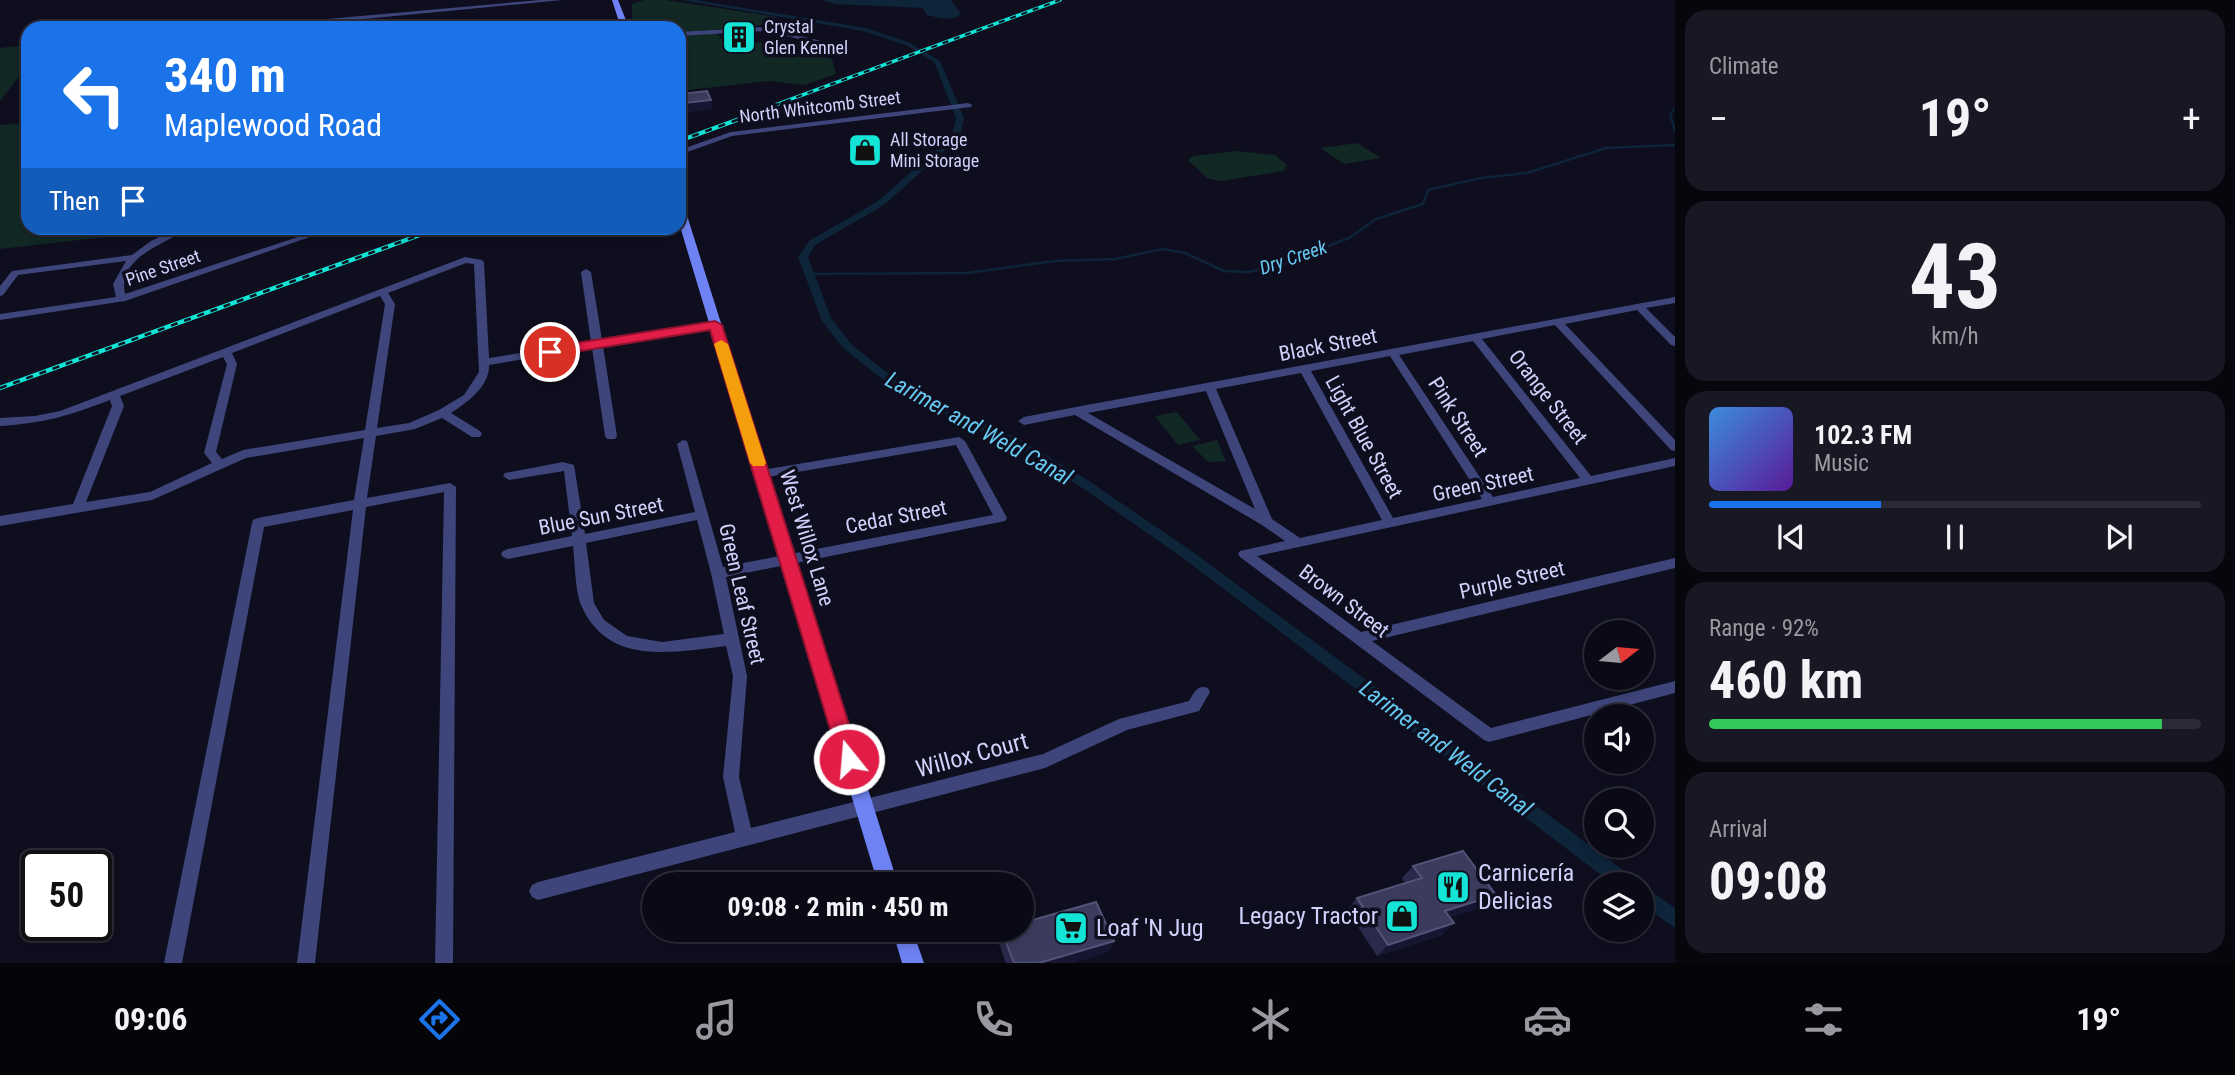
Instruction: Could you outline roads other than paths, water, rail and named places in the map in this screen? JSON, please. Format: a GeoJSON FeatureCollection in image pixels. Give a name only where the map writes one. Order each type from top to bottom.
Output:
{"type":"FeatureCollection","features":[{"type":"Feature","properties":{"kind":"main road"},"geometry":{"type":"LineString","coordinates":[[615,0],[622,21]]}},
{"type":"Feature","properties":{"kind":"main road","name":"West Willox Lane"},"geometry":{"type":"LineString","coordinates":[[686,231],[884,872]]}},
{"type":"Feature","properties":{"kind":"main road"},"geometry":{"type":"LineString","coordinates":[[906,942],[912,963]]}},
{"type":"Feature","properties":{"kind":"street"},"geometry":{"type":"LineString","coordinates":[[327,21],[560,0]]}},
{"type":"Feature","properties":{"kind":"street"},"geometry":{"type":"LineString","coordinates":[[686,34],[764,29],[843,47]]}},
{"type":"Feature","properties":{"kind":"street","name":"North Whitcomb Street"},"geometry":{"type":"LineString","coordinates":[[686,150],[731,134],[968,105]]}},
{"type":"Feature","properties":{"kind":"street"},"geometry":{"type":"LineString","coordinates":[[121,299],[118,284],[120,277],[135,257],[153,243],[170,235]]}},
{"type":"Feature","properties":{"kind":"street","name":"Pine Street"},"geometry":{"type":"LineString","coordinates":[[0,317],[121,299],[311,235]]}},
{"type":"Feature","properties":{"kind":"street"},"geometry":{"type":"LineString","coordinates":[[0,293],[12,275],[19,272],[135,257]]}},
{"type":"Feature","properties":{"kind":"street"},"geometry":{"type":"LineString","coordinates":[[0,521],[152,496],[219,464],[256,451],[411,426],[443,413],[475,388],[484,372],[478,260],[465,260],[50,417],[2,426]]}},
{"type":"Feature","properties":{"kind":"street"},"geometry":{"type":"LineString","coordinates":[[586,272],[611,436]]}},
{"type":"Feature","properties":{"kind":"street"},"geometry":{"type":"LineString","coordinates":[[306,963],[360,505],[390,304],[383,292]]}},
{"type":"Feature","properties":{"kind":"street","name":"Black Street"},"geometry":{"type":"LineString","coordinates":[[1024,421],[1675,300]]}},
{"type":"Feature","properties":{"kind":"street"},"geometry":{"type":"LineString","coordinates":[[1639,307],[1675,343]]}},
{"type":"Feature","properties":{"kind":"street"},"geometry":{"type":"LineString","coordinates":[[1558,322],[1675,447]]}},
{"type":"Feature","properties":{"kind":"street"},"geometry":{"type":"LineString","coordinates":[[485,362],[715,325]]}},
{"type":"Feature","properties":{"kind":"street","name":"Orange Street"},"geometry":{"type":"LineString","coordinates":[[1475,337],[1590,481]]}},
{"type":"Feature","properties":{"kind":"street"},"geometry":{"type":"LineString","coordinates":[[219,464],[211,453],[232,364],[226,352]]}},
{"type":"Feature","properties":{"kind":"street","name":"Pink Street"},"geometry":{"type":"LineString","coordinates":[[1393,353],[1490,502]]}},
{"type":"Feature","properties":{"kind":"street","name":"Light Blue Street"},"geometry":{"type":"LineString","coordinates":[[1304,369],[1390,523]]}},
{"type":"Feature","properties":{"kind":"street"},"geometry":{"type":"LineString","coordinates":[[1210,387],[1267,522]]}},
{"type":"Feature","properties":{"kind":"street"},"geometry":{"type":"LineString","coordinates":[[78,508],[118,406],[113,394]]}},
{"type":"Feature","properties":{"kind":"street","name":"Brown Street"},"geometry":{"type":"LineString","coordinates":[[1076,411],[1267,522],[1298,543]]}},
{"type":"Feature","properties":{"kind":"street"},"geometry":{"type":"LineString","coordinates":[[443,413],[476,434]]}},
{"type":"Feature","properties":{"kind":"street","name":"Cedar Street"},"geometry":{"type":"LineString","coordinates":[[718,573],[1000,517],[959,442],[762,474]]}},
{"type":"Feature","properties":{"kind":"street","name":"Green Leaf Street"},"geometry":{"type":"LineString","coordinates":[[683,444],[718,573],[740,676],[731,777],[746,838]]}},
{"type":"Feature","properties":{"kind":"street","name":"Green Street"},"geometry":{"type":"LineString","coordinates":[[1298,543],[1675,462]]}},
{"type":"Feature","properties":{"kind":"street"},"geometry":{"type":"LineString","coordinates":[[509,476],[564,466],[570,468],[587,603],[599,624],[623,641],[663,648],[732,639]]}},
{"type":"Feature","properties":{"kind":"street"},"geometry":{"type":"LineString","coordinates":[[173,963],[258,523],[450,487],[444,963]]}},
{"type":"Feature","properties":{"kind":"street","name":"Blue Sun Street"},"geometry":{"type":"LineString","coordinates":[[508,554],[702,515]]}},
{"type":"Feature","properties":{"kind":"street","name":"Brown Street"},"geometry":{"type":"LineString","coordinates":[[1298,543],[1245,554],[1490,735],[1675,687]]}},
{"type":"Feature","properties":{"kind":"street","name":"Purple Street"},"geometry":{"type":"LineString","coordinates":[[1359,638],[1675,563]]}},
{"type":"Feature","properties":{"kind":"street","name":"Willox Court"},"geometry":{"type":"LineString","coordinates":[[538,891],[1045,761],[1124,724],[1194,706],[1203,692]]}},
{"type":"Feature","properties":{"kind":"water"},"geometry":{"type":"Polygon","coordinates":[[[823,0],[951,0],[961,14],[945,19],[927,15],[923,8],[835,4],[823,0]]]}},
{"type":"Feature","properties":{"kind":"waterway","name":"Larimer and Weld Canal"},"geometry":{"type":"LineString","coordinates":[[685,0],[864,29],[908,44],[937,61],[960,118],[956,137],[881,203],[812,243],[803,257],[826,319],[848,347],[903,390],[1019,444],[1085,484],[1188,555],[1612,872]]}},
{"type":"Feature","properties":{"kind":"waterway","name":"Dry Creek"},"geometry":{"type":"LineString","coordinates":[[1671,118],[1670,114],[1675,108]]}},
{"type":"Feature","properties":{"kind":"waterway","name":"Dry Creek"},"geometry":{"type":"LineString","coordinates":[[1671,117],[1675,131]]}},
{"type":"Feature","properties":{"kind":"waterway","name":"Dry Creek"},"geometry":{"type":"LineString","coordinates":[[809,274],[967,273],[1055,261],[1115,259],[1163,249],[1185,253],[1224,271],[1248,272],[1275,266],[1349,238],[1376,219],[1423,204],[1428,190],[1481,178],[1527,173],[1606,148],[1675,145]]}},
{"type":"Feature","properties":{"kind":"waterway","name":"Larimer and Weld Canal"},"geometry":{"type":"LineString","coordinates":[[1654,903],[1675,919]]}},
{"type":"Feature","properties":{"kind":"railway"},"geometry":{"type":"LineString","coordinates":[[740,118],[1060,0]]}},
{"type":"Feature","properties":{"kind":"railway"},"geometry":{"type":"LineString","coordinates":[[686,138],[745,117]]}},
{"type":"Feature","properties":{"kind":"railway"},"geometry":{"type":"LineString","coordinates":[[0,388],[420,235]]}},
{"type":"Feature","properties":{"kind":"place","name":"Crystal Glen Kennel"},"geometry":{"type":"Point","coordinates":[739,37]}},
{"type":"Feature","properties":{"kind":"place","name":"All Storage Mini Storage"},"geometry":{"type":"Point","coordinates":[865,150]}},
{"type":"Feature","properties":{"kind":"place","name":"Carnicería Delicias"},"geometry":{"type":"Point","coordinates":[1453,887]}},
{"type":"Feature","properties":{"kind":"place","name":"Legacy Tractor"},"geometry":{"type":"Point","coordinates":[1402,916]}},
{"type":"Feature","properties":{"kind":"place","name":"Loaf 'N Jug"},"geometry":{"type":"Point","coordinates":[1071,928]}}]}
